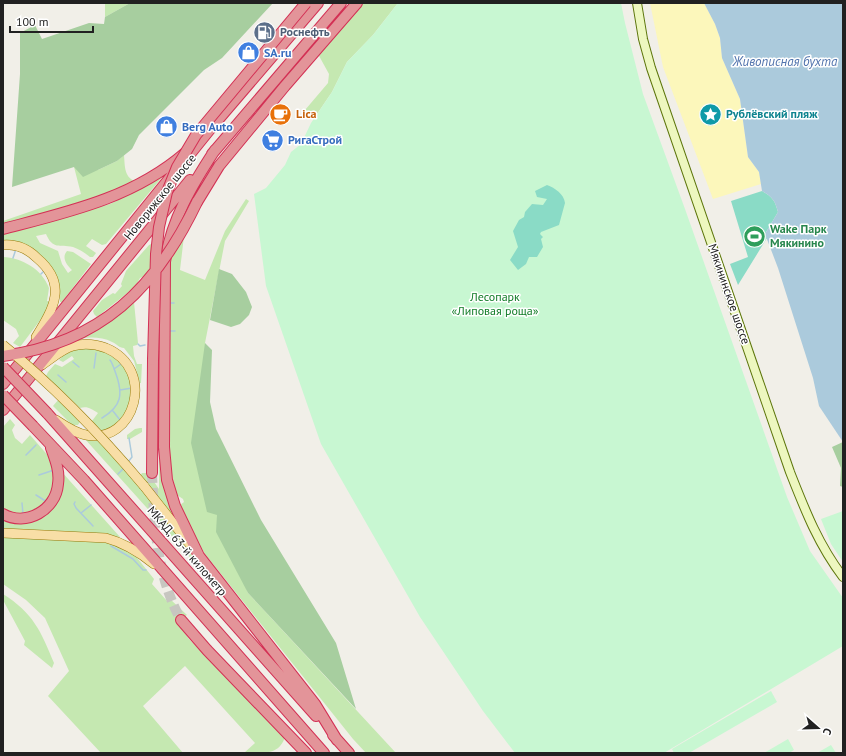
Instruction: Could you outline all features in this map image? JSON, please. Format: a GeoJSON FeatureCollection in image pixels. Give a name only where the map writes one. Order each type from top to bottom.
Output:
{"type":"FeatureCollection","features":[{"type":"Feature","properties":{"kind":"highway"},"geometry":{"type":"LineString","coordinates":[[152,473],[156,261],[158,227],[167,192],[186,150],[205,124],[306,3]]}},
{"type":"Feature","properties":{"kind":"highway","name":"Новорижское шоссе"},"geometry":{"type":"LineString","coordinates":[[3,384],[211,128],[318,3]]}},
{"type":"Feature","properties":{"kind":"highway","name":"Новорижское шоссе"},"geometry":{"type":"LineString","coordinates":[[3,410],[34,370],[215,150],[341,3]]}},
{"type":"Feature","properties":{"kind":"highway"},"geometry":{"type":"LineString","coordinates":[[3,356],[26,353],[71,338],[91,328],[107,317],[124,305],[140,290],[159,268],[180,236],[207,184],[219,166],[285,86],[357,3]]}},
{"type":"Feature","properties":{"kind":"highway"},"geometry":{"type":"LineString","coordinates":[[3,229],[72,211],[128,190],[150,178],[175,161],[211,128]]}},
{"type":"Feature","properties":{"kind":"highway"},"geometry":{"type":"LineString","coordinates":[[215,150],[190,190],[169,238],[164,274],[165,460],[168,480],[175,506],[199,556],[315,704],[337,740]]}},
{"type":"Feature","properties":{"kind":"highway","name":"МКАД, 63-й километр"},"geometry":{"type":"LineString","coordinates":[[3,367],[49,415],[349,753]]}},
{"type":"Feature","properties":{"kind":"highway"},"geometry":{"type":"LineString","coordinates":[[3,395],[84,480],[324,753]]}},
{"type":"Feature","properties":{"kind":"highway"},"geometry":{"type":"LineString","coordinates":[[3,514],[11,518],[28,518],[39,514],[51,503],[57,490],[59,479],[58,470],[49,444]]}},
{"type":"Feature","properties":{"kind":"highway"},"geometry":{"type":"LineString","coordinates":[[181,620],[207,650],[306,753]]}},
{"type":"Feature","properties":{"kind":"main road"},"geometry":{"type":"LineString","coordinates":[[3,245],[17,246],[34,254],[48,268],[56,284],[55,302],[51,313],[24,359]]}},
{"type":"Feature","properties":{"kind":"main road"},"geometry":{"type":"LineString","coordinates":[[34,370],[72,346],[93,344],[101,346],[117,354],[132,373],[135,390],[134,405],[128,416],[120,425],[110,432],[98,436],[85,435],[75,432],[49,415]]}},
{"type":"Feature","properties":{"kind":"main road"},"geometry":{"type":"LineString","coordinates":[[3,345],[47,382],[103,438],[144,486],[199,556]]}},
{"type":"Feature","properties":{"kind":"main road"},"geometry":{"type":"LineString","coordinates":[[3,533],[106,538],[119,541],[134,549],[162,570]]}},
{"type":"Feature","properties":{"kind":"street","name":"Мякининское шоссе"},"geometry":{"type":"LineString","coordinates":[[636,3],[643,39],[651,68],[790,472],[805,511],[818,538],[831,562],[843,577]]}},
{"type":"Feature","properties":{"kind":"green space"},"geometry":{"type":"Polygon","coordinates":[[[105,3],[130,3],[105,17],[105,3]]]}},
{"type":"Feature","properties":{"kind":"green space"},"geometry":{"type":"Polygon","coordinates":[[[130,3],[273,3],[222,58],[204,70],[139,135],[132,149],[117,161],[83,177],[74,167],[12,187],[20,74],[20,33],[35,25],[42,39],[89,23],[104,24],[105,17],[130,3]]]}},
{"type":"Feature","properties":{"kind":"green space"},"geometry":{"type":"Polygon","coordinates":[[[362,3],[398,3],[373,35],[347,62],[332,92],[315,117],[305,110],[328,83],[329,74],[318,54],[362,3]]]}},
{"type":"Feature","properties":{"kind":"green space","name":"Лесопарк «Липовая роща»"},"geometry":{"type":"Polygon","coordinates":[[[398,3],[621,3],[643,94],[787,497],[810,551],[843,598],[843,646],[664,753],[515,753],[483,711],[420,617],[321,444],[266,286],[254,194],[266,188],[285,165],[291,152],[301,144],[311,123],[332,92],[347,62],[373,35],[398,3]]]}},
{"type":"Feature","properties":{"kind":"green space"},"geometry":{"type":"Polygon","coordinates":[[[124,155],[127,175],[137,182],[81,203],[3,225],[3,221],[81,194],[74,167],[98,170],[117,161],[124,155]]]}},
{"type":"Feature","properties":{"kind":"green space"},"geometry":{"type":"Polygon","coordinates":[[[161,175],[164,175],[106,244],[102,245],[92,239],[86,246],[96,253],[93,257],[90,257],[73,247],[54,244],[46,234],[36,236],[40,243],[58,251],[62,264],[68,273],[72,270],[65,259],[65,254],[67,251],[73,252],[91,264],[62,302],[60,302],[58,281],[52,268],[3,242],[3,234],[110,204],[134,192],[161,175]]]}},
{"type":"Feature","properties":{"kind":"green space"},"geometry":{"type":"Polygon","coordinates":[[[547,185],[559,192],[565,203],[559,225],[541,232],[540,234],[543,237],[541,239],[543,247],[537,257],[529,257],[526,264],[518,270],[510,260],[518,247],[513,231],[519,220],[524,217],[525,212],[532,204],[543,205],[547,199],[537,197],[535,191],[547,185]]]}},
{"type":"Feature","properties":{"kind":"green space","name":"Wake Парк Мякинино"},"geometry":{"type":"Polygon","coordinates":[[[762,191],[769,195],[773,200],[778,212],[765,234],[767,238],[738,285],[730,264],[748,257],[731,201],[762,191]]]}},
{"type":"Feature","properties":{"kind":"green space"},"geometry":{"type":"Polygon","coordinates":[[[246,199],[249,201],[225,241],[205,343],[217,515],[248,593],[396,753],[366,753],[353,739],[205,554],[195,538],[180,505],[184,502],[183,499],[177,495],[175,488],[168,440],[169,260],[184,236],[180,270],[205,280],[225,231],[246,199]]]}},
{"type":"Feature","properties":{"kind":"green space"},"geometry":{"type":"Polygon","coordinates":[[[153,243],[152,267],[147,275],[140,278],[135,287],[97,317],[93,311],[102,300],[113,293],[115,294],[122,286],[121,284],[126,271],[149,245],[153,243]]]}},
{"type":"Feature","properties":{"kind":"green space"},"geometry":{"type":"Polygon","coordinates":[[[3,257],[24,262],[36,270],[42,275],[49,288],[47,301],[51,302],[44,315],[20,347],[13,343],[19,336],[16,329],[3,320],[3,257]]]}},
{"type":"Feature","properties":{"kind":"green space"},"geometry":{"type":"Polygon","coordinates":[[[219,269],[232,274],[246,292],[252,307],[249,315],[240,324],[231,327],[210,320],[219,269]]]}},
{"type":"Feature","properties":{"kind":"green space"},"geometry":{"type":"Polygon","coordinates":[[[134,302],[138,343],[137,345],[133,346],[137,364],[142,364],[141,383],[134,361],[124,348],[101,338],[82,338],[101,327],[134,302]]]}},
{"type":"Feature","properties":{"kind":"green space"},"geometry":{"type":"Polygon","coordinates":[[[205,343],[212,350],[210,402],[216,429],[261,520],[336,643],[356,709],[248,593],[216,532],[217,515],[207,512],[191,443],[205,343]]]}},
{"type":"Feature","properties":{"kind":"green space"},"geometry":{"type":"Polygon","coordinates":[[[77,348],[100,349],[123,364],[133,386],[130,408],[116,426],[102,431],[92,421],[98,413],[91,409],[83,407],[80,408],[46,376],[55,364],[62,367],[74,359],[72,356],[63,362],[59,360],[77,348]]]}},
{"type":"Feature","properties":{"kind":"green space"},"geometry":{"type":"Polygon","coordinates":[[[59,399],[81,420],[78,425],[72,425],[53,406],[59,399]]]}},
{"type":"Feature","properties":{"kind":"green space"},"geometry":{"type":"Polygon","coordinates":[[[10,419],[15,425],[12,430],[15,438],[22,444],[30,435],[51,459],[56,472],[50,498],[35,511],[20,515],[3,509],[3,427],[10,419]]]}},
{"type":"Feature","properties":{"kind":"green space"},"geometry":{"type":"Polygon","coordinates":[[[142,428],[142,432],[130,439],[127,439],[127,435],[135,429],[142,428]]]}},
{"type":"Feature","properties":{"kind":"green space"},"geometry":{"type":"Polygon","coordinates":[[[84,438],[97,438],[141,489],[231,604],[164,527],[84,438]]]}},
{"type":"Feature","properties":{"kind":"green space"},"geometry":{"type":"Polygon","coordinates":[[[843,442],[843,487],[840,486],[841,468],[832,447],[843,442]]]}},
{"type":"Feature","properties":{"kind":"green space"},"geometry":{"type":"Polygon","coordinates":[[[159,444],[160,464],[166,493],[177,521],[140,476],[142,473],[147,473],[147,476],[150,476],[159,489],[159,444]]]}},
{"type":"Feature","properties":{"kind":"green space"},"geometry":{"type":"Polygon","coordinates":[[[61,471],[120,537],[94,533],[3,530],[3,518],[40,516],[61,471]]]}},
{"type":"Feature","properties":{"kind":"green space"},"geometry":{"type":"Polygon","coordinates":[[[843,511],[843,562],[831,544],[821,519],[843,511]]]}},
{"type":"Feature","properties":{"kind":"green space"},"geometry":{"type":"Polygon","coordinates":[[[3,537],[91,539],[115,543],[134,554],[154,579],[152,584],[167,601],[170,599],[187,615],[177,622],[189,639],[285,737],[279,748],[263,753],[244,753],[255,743],[185,666],[143,706],[183,753],[101,753],[48,696],[69,671],[45,618],[26,600],[3,584],[3,537]]]}},
{"type":"Feature","properties":{"kind":"green space"},"geometry":{"type":"Polygon","coordinates":[[[3,594],[22,608],[35,624],[45,641],[54,663],[52,668],[24,645],[25,641],[3,600],[3,594]]]}},
{"type":"Feature","properties":{"kind":"green space"},"geometry":{"type":"Polygon","coordinates":[[[771,691],[777,702],[689,753],[674,753],[672,749],[771,691]]]}},
{"type":"Feature","properties":{"kind":"green space"},"geometry":{"type":"Polygon","coordinates":[[[788,739],[794,750],[789,753],[764,753],[788,739]]]}},
{"type":"Feature","properties":{"kind":"green space"},"geometry":{"type":"Polygon","coordinates":[[[831,745],[836,753],[817,753],[831,745]]]}},
{"type":"Feature","properties":{"kind":"sand","name":"Рублёвский пляж"},"geometry":{"type":"Polygon","coordinates":[[[650,3],[704,3],[715,24],[720,38],[722,58],[740,99],[748,157],[759,172],[761,184],[713,199],[663,67],[650,3]]]}},
{"type":"Feature","properties":{"kind":"water","name":"Живописная бухта"},"geometry":{"type":"Polygon","coordinates":[[[704,3],[843,3],[843,442],[819,406],[813,378],[778,268],[765,234],[778,212],[773,200],[769,195],[762,191],[759,172],[748,157],[740,99],[722,58],[720,38],[715,24],[704,3]]]}},
{"type":"Feature","properties":{"kind":"waterway"},"geometry":{"type":"LineString","coordinates":[[13,258],[16,249]]}},
{"type":"Feature","properties":{"kind":"waterway"},"geometry":{"type":"LineString","coordinates":[[41,274],[44,271]]}},
{"type":"Feature","properties":{"kind":"waterway"},"geometry":{"type":"LineString","coordinates":[[169,303],[174,303]]}},
{"type":"Feature","properties":{"kind":"waterway"},"geometry":{"type":"LineString","coordinates":[[169,331],[175,331]]}},
{"type":"Feature","properties":{"kind":"waterway"},"geometry":{"type":"LineString","coordinates":[[138,344],[140,346],[145,345]]}},
{"type":"Feature","properties":{"kind":"waterway"},"geometry":{"type":"LineString","coordinates":[[94,368],[96,353]]}},
{"type":"Feature","properties":{"kind":"waterway"},"geometry":{"type":"LineString","coordinates":[[102,418],[114,409],[120,394],[118,381],[110,360]]}},
{"type":"Feature","properties":{"kind":"waterway"},"geometry":{"type":"LineString","coordinates":[[73,362],[79,367]]}},
{"type":"Feature","properties":{"kind":"waterway"},"geometry":{"type":"LineString","coordinates":[[114,369],[121,364]]}},
{"type":"Feature","properties":{"kind":"waterway"},"geometry":{"type":"LineString","coordinates":[[58,375],[66,382]]}},
{"type":"Feature","properties":{"kind":"waterway"},"geometry":{"type":"LineString","coordinates":[[120,390],[132,388]]}},
{"type":"Feature","properties":{"kind":"waterway"},"geometry":{"type":"LineString","coordinates":[[113,411],[120,420]]}},
{"type":"Feature","properties":{"kind":"waterway"},"geometry":{"type":"LineString","coordinates":[[128,462],[132,457],[129,438]]}},
{"type":"Feature","properties":{"kind":"waterway"},"geometry":{"type":"LineString","coordinates":[[26,455],[36,445]]}},
{"type":"Feature","properties":{"kind":"waterway"},"geometry":{"type":"LineString","coordinates":[[118,474],[123,469]]}},
{"type":"Feature","properties":{"kind":"waterway"},"geometry":{"type":"LineString","coordinates":[[39,475],[54,470]]}},
{"type":"Feature","properties":{"kind":"waterway"},"geometry":{"type":"LineString","coordinates":[[36,495],[47,502]]}},
{"type":"Feature","properties":{"kind":"waterway"},"geometry":{"type":"LineString","coordinates":[[75,502],[74,504],[76,508],[93,526]]}},
{"type":"Feature","properties":{"kind":"waterway"},"geometry":{"type":"LineString","coordinates":[[22,503],[23,514]]}},
{"type":"Feature","properties":{"kind":"waterway"},"geometry":{"type":"LineString","coordinates":[[81,513],[91,505]]}},
{"type":"Feature","properties":{"kind":"waterway"},"geometry":{"type":"LineString","coordinates":[[111,546],[133,559],[143,570],[146,570]]}},
{"type":"Feature","properties":{"kind":"tunnel"},"geometry":{"type":"LineString","coordinates":[[152,473],[155,530],[161,567],[166,585],[181,620]]}},
{"type":"Feature","properties":{"kind":"place","name":"Роснефть"},"geometry":{"type":"Point","coordinates":[264,32]}},
{"type":"Feature","properties":{"kind":"place","name":"SA.ru"},"geometry":{"type":"Point","coordinates":[248,53]}},
{"type":"Feature","properties":{"kind":"place","name":"Lica"},"geometry":{"type":"Point","coordinates":[280,114]}},
{"type":"Feature","properties":{"kind":"place","name":"Рублёвский пляж"},"geometry":{"type":"Point","coordinates":[711,114]}},
{"type":"Feature","properties":{"kind":"place","name":"Berg Auto"},"geometry":{"type":"Point","coordinates":[166,127]}},
{"type":"Feature","properties":{"kind":"place","name":"РигаСтрой"},"geometry":{"type":"Point","coordinates":[273,140]}},
{"type":"Feature","properties":{"kind":"place","name":"Wake Парк Мякинино"},"geometry":{"type":"Point","coordinates":[754,236]}}]}
